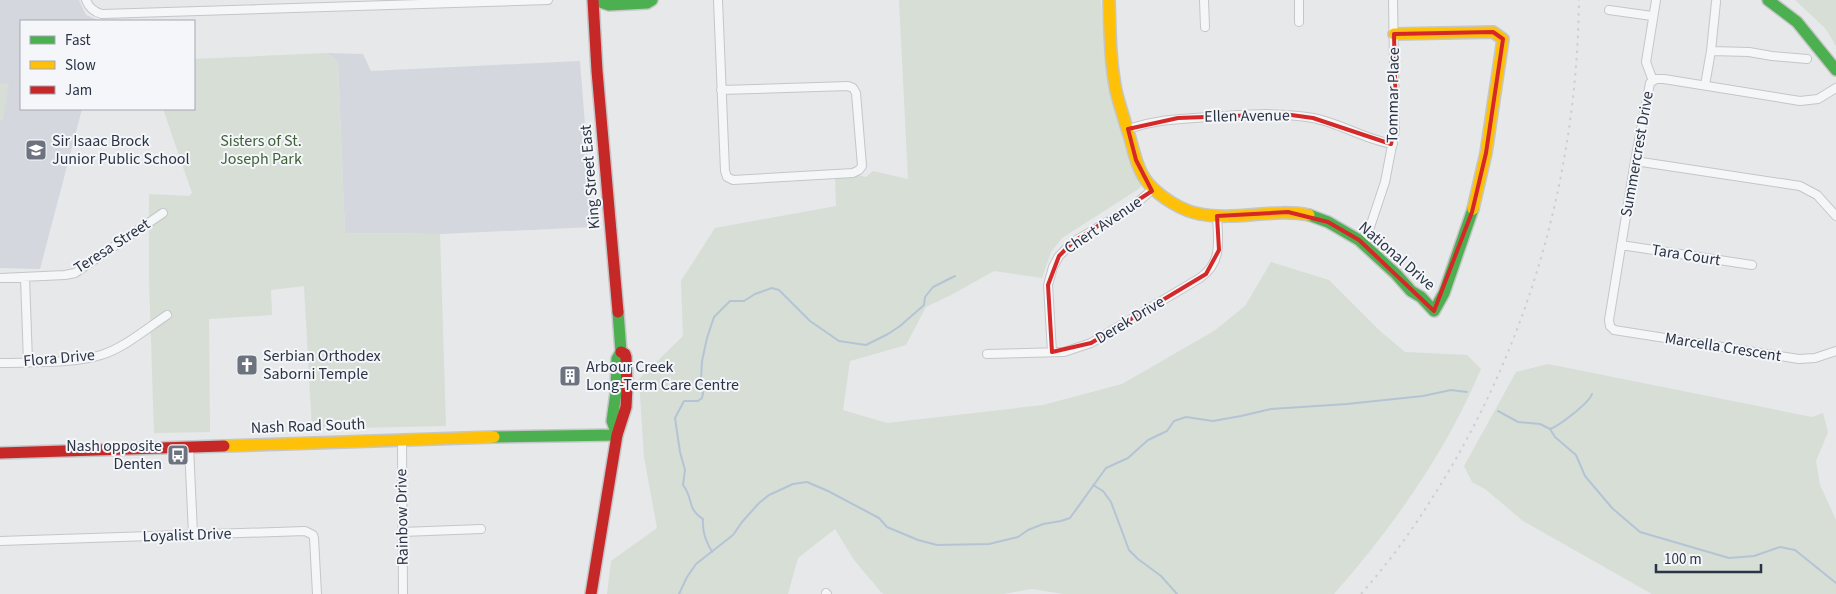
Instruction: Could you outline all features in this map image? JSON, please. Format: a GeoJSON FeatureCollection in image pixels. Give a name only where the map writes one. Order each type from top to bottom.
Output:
{"type":"FeatureCollection","features":[{"type":"Feature","properties":{"kind":"street"},"geometry":{"type":"LineString","coordinates":[[86,0],[90,8],[102,14],[548,0]]}},
{"type":"Feature","properties":{"kind":"street"},"geometry":{"type":"LineString","coordinates":[[253,0],[254,9]]}},
{"type":"Feature","properties":{"kind":"street"},"geometry":{"type":"LineString","coordinates":[[594,0],[609,5],[647,3],[652,0]]}},
{"type":"Feature","properties":{"kind":"street","name":"King Street East"},"geometry":{"type":"LineString","coordinates":[[591,594],[617,436],[624,422],[628,390],[626,357],[621,352],[597,71],[594,0]]}},
{"type":"Feature","properties":{"kind":"street"},"geometry":{"type":"LineString","coordinates":[[718,0],[721,90],[725,171],[728,178],[733,180],[853,173],[862,166],[856,93],[853,88],[848,86],[721,90]]}},
{"type":"Feature","properties":{"kind":"street","name":"National Drive"},"geometry":{"type":"LineString","coordinates":[[1109,0],[1114,80],[1134,154],[1147,182],[1162,196],[1185,210],[1198,214],[1217,216],[1288,212],[1308,215],[1335,225],[1359,240],[1396,274],[1411,291],[1421,297],[1434,310],[1444,293],[1474,202],[1486,154],[1503,39],[1493,32],[1394,34]]}},
{"type":"Feature","properties":{"kind":"street"},"geometry":{"type":"LineString","coordinates":[[1204,0],[1205,27]]}},
{"type":"Feature","properties":{"kind":"street"},"geometry":{"type":"LineString","coordinates":[[1299,0],[1299,22]]}},
{"type":"Feature","properties":{"kind":"street","name":"Tommar Place"},"geometry":{"type":"LineString","coordinates":[[1364,245],[1385,182],[1396,122],[1393,0]]}},
{"type":"Feature","properties":{"kind":"street"},"geometry":{"type":"LineString","coordinates":[[1653,81],[1646,62],[1656,0]]}},
{"type":"Feature","properties":{"kind":"street"},"geometry":{"type":"LineString","coordinates":[[1768,0],[1779,6],[1804,28],[1836,70]]}},
{"type":"Feature","properties":{"kind":"street"},"geometry":{"type":"LineString","coordinates":[[1705,85],[1716,2]]}},
{"type":"Feature","properties":{"kind":"street"},"geometry":{"type":"LineString","coordinates":[[1609,10],[1652,16]]}},
{"type":"Feature","properties":{"kind":"street"},"geometry":{"type":"LineString","coordinates":[[141,12],[141,20]]}},
{"type":"Feature","properties":{"kind":"street"},"geometry":{"type":"LineString","coordinates":[[1711,51],[1749,52],[1807,59]]}},
{"type":"Feature","properties":{"kind":"street","name":"Summercrest Drive"},"geometry":{"type":"LineString","coordinates":[[1610,326],[1609,320],[1635,161],[1648,87],[1653,81],[1661,78],[1800,101],[1818,99],[1836,88]]}},
{"type":"Feature","properties":{"kind":"street","name":"Ellen Avenue"},"geometry":{"type":"LineString","coordinates":[[1128,129],[1157,120],[1266,113],[1284,114],[1313,118],[1393,144]]}},
{"type":"Feature","properties":{"kind":"street"},"geometry":{"type":"LineString","coordinates":[[1635,161],[1800,186],[1817,195],[1836,216]]}},
{"type":"Feature","properties":{"kind":"street","name":"Chert Avenue"},"geometry":{"type":"LineString","coordinates":[[1052,352],[1048,285],[1053,267],[1059,256],[1073,242],[1131,208],[1154,188]]}},
{"type":"Feature","properties":{"kind":"street","name":"Teresa Street"},"geometry":{"type":"LineString","coordinates":[[0,278],[65,276],[75,273],[163,213]]}},
{"type":"Feature","properties":{"kind":"street","name":"Derek Drive"},"geometry":{"type":"LineString","coordinates":[[987,354],[1064,352],[1091,343],[1206,274],[1216,261],[1219,250],[1217,216]]}},
{"type":"Feature","properties":{"kind":"street","name":"Tara Court"},"geometry":{"type":"LineString","coordinates":[[1621,245],[1752,265]]}},
{"type":"Feature","properties":{"kind":"street"},"geometry":{"type":"LineString","coordinates":[[26,277],[28,362]]}},
{"type":"Feature","properties":{"kind":"street","name":"Flora Drive"},"geometry":{"type":"LineString","coordinates":[[0,363],[84,360],[102,355],[118,348],[167,315]]}},
{"type":"Feature","properties":{"kind":"street","name":"Marcella Crescent"},"geometry":{"type":"LineString","coordinates":[[1610,326],[1614,330],[1799,359],[1815,358],[1836,351]]}},
{"type":"Feature","properties":{"kind":"street","name":"Nash Road South"},"geometry":{"type":"LineString","coordinates":[[0,452],[543,435],[617,436]]}},
{"type":"Feature","properties":{"kind":"street","name":"Rainbow Drive"},"geometry":{"type":"LineString","coordinates":[[402,440],[403,594]]}},
{"type":"Feature","properties":{"kind":"street"},"geometry":{"type":"LineString","coordinates":[[189,446],[194,534]]}},
{"type":"Feature","properties":{"kind":"street"},"geometry":{"type":"LineString","coordinates":[[402,532],[481,529]]}},
{"type":"Feature","properties":{"kind":"street","name":"Loyalist Drive"},"geometry":{"type":"LineString","coordinates":[[0,541],[305,531],[313,535],[314,538],[317,594]]}},
{"type":"Feature","properties":{"kind":"highlighted area"},"geometry":{"type":"Polygon","coordinates":[[[1493,32],[1503,39],[1486,153],[1472,212],[1434,311],[1359,240],[1328,222],[1288,212],[1217,216],[1219,250],[1206,274],[1091,343],[1052,352],[1048,285],[1059,256],[1073,242],[1152,191],[1136,160],[1128,129],[1178,118],[1284,114],[1313,118],[1391,144],[1396,122],[1394,34],[1493,32]]]}},
{"type":"Feature","properties":{"kind":"shaded area","name":"Sir Isaac Brock Junior Public School"},"geometry":{"type":"Polygon","coordinates":[[[0,0],[79,0],[86,15],[98,20],[20,20],[20,110],[82,110],[40,269],[0,268],[0,0]]]}},
{"type":"Feature","properties":{"kind":"shaded area"},"geometry":{"type":"Polygon","coordinates":[[[327,53],[363,54],[371,71],[580,61],[593,227],[440,234],[345,233],[338,62],[327,53]]]}},
{"type":"Feature","properties":{"kind":"green space"},"geometry":{"type":"Polygon","coordinates":[[[899,0],[1101,0],[1108,74],[1136,163],[1145,179],[1140,188],[1062,238],[1051,252],[1042,278],[994,271],[926,307],[906,345],[850,361],[843,410],[887,423],[1043,405],[1122,384],[1214,331],[1245,306],[1271,262],[1329,280],[1380,331],[1405,352],[1467,355],[1481,369],[1452,430],[1435,459],[1377,542],[1334,594],[1063,594],[1032,589],[1003,594],[884,594],[854,560],[835,529],[798,558],[788,594],[607,594],[611,561],[657,528],[644,457],[639,379],[683,336],[681,281],[715,228],[836,206],[835,176],[853,174],[866,177],[873,171],[908,179],[899,0]]]}},
{"type":"Feature","properties":{"kind":"green space"},"geometry":{"type":"Polygon","coordinates":[[[1795,0],[1836,0],[1836,46],[1825,28],[1795,0]]]}},
{"type":"Feature","properties":{"kind":"green space","name":"Sisters of St. Joseph Park"},"geometry":{"type":"Polygon","coordinates":[[[327,53],[338,62],[345,233],[440,234],[446,426],[312,429],[304,286],[271,290],[272,315],[209,319],[210,432],[154,433],[149,278],[149,194],[189,196],[192,193],[163,110],[195,110],[195,59],[327,53]]]}},
{"type":"Feature","properties":{"kind":"green space"},"geometry":{"type":"Polygon","coordinates":[[[0,83],[9,84],[3,120],[0,120],[0,83]]]}},
{"type":"Feature","properties":{"kind":"green space"},"geometry":{"type":"Polygon","coordinates":[[[1548,364],[1812,417],[1823,413],[1828,432],[1816,461],[1820,485],[1836,520],[1836,594],[1652,594],[1523,521],[1485,489],[1472,482],[1464,466],[1516,372],[1548,364]]]}},
{"type":"Feature","properties":{"kind":"waterway"},"geometry":{"type":"LineString","coordinates":[[712,552],[705,536],[703,519],[694,511],[683,485],[685,470],[680,452],[675,418],[684,401],[698,401],[702,398],[704,388],[701,380],[702,361],[714,317],[730,301],[744,301],[755,294],[772,288],[779,290],[810,321],[839,341],[866,345],[900,326],[924,305],[925,297],[933,287],[955,276]]}},
{"type":"Feature","properties":{"kind":"waterway"},"geometry":{"type":"LineString","coordinates":[[679,594],[696,564],[733,535],[759,503],[769,495],[793,484],[807,482],[828,491],[879,518],[887,527],[918,540],[937,545],[989,544],[1018,537],[1028,530],[1043,524],[1070,518],[1106,468],[1128,458],[1148,440],[1167,431],[1174,421],[1186,417],[1213,421],[1271,409],[1423,396],[1451,390],[1467,392]]}},
{"type":"Feature","properties":{"kind":"waterway"},"geometry":{"type":"LineString","coordinates":[[1550,429],[1573,414],[1592,394]]}},
{"type":"Feature","properties":{"kind":"waterway"},"geometry":{"type":"LineString","coordinates":[[1498,411],[1518,422],[1540,424],[1550,429],[1555,437],[1576,455],[1585,476],[1612,508],[1640,532],[1729,558],[1754,556],[1780,547],[1795,550],[1836,583]]}},
{"type":"Feature","properties":{"kind":"waterway"},"geometry":{"type":"LineString","coordinates":[[1093,485],[1103,491],[1111,502],[1129,550],[1161,576],[1177,594]]}},
{"type":"Feature","properties":{"kind":"railway"},"geometry":{"type":"LineString","coordinates":[[1361,594],[1402,542],[1439,487],[1489,396],[1512,342],[1532,287],[1548,232],[1561,175],[1571,117],[1577,59],[1579,0]]}},
{"type":"Feature","properties":{"kind":"traffic: fast"},"geometry":{"type":"LineString","coordinates":[[595,0],[609,5],[647,3],[652,0]]}},
{"type":"Feature","properties":{"kind":"traffic: fast"},"geometry":{"type":"LineString","coordinates":[[1768,0],[1797,22],[1836,70]]}},
{"type":"Feature","properties":{"kind":"traffic: fast"},"geometry":{"type":"LineString","coordinates":[[1309,215],[1328,222],[1359,240],[1434,311],[1444,293],[1473,209]]}},
{"type":"Feature","properties":{"kind":"traffic: fast"},"geometry":{"type":"LineString","coordinates":[[617,435],[612,421],[616,392],[617,359],[621,352],[618,312]]}},
{"type":"Feature","properties":{"kind":"traffic: fast"},"geometry":{"type":"LineString","coordinates":[[494,437],[617,435]]}},
{"type":"Feature","properties":{"kind":"traffic: slow"},"geometry":{"type":"LineString","coordinates":[[1109,0],[1111,57],[1116,91],[1137,162],[1148,183],[1172,203],[1200,214],[1214,216],[1282,213],[1309,215]]}},
{"type":"Feature","properties":{"kind":"traffic: slow"},"geometry":{"type":"LineString","coordinates":[[1394,34],[1493,32],[1503,39],[1486,153],[1473,209]]}},
{"type":"Feature","properties":{"kind":"traffic: slow"},"geometry":{"type":"LineString","coordinates":[[224,446],[494,437]]}},
{"type":"Feature","properties":{"kind":"traffic: jam"},"geometry":{"type":"LineString","coordinates":[[593,0],[597,71],[618,312]]}},
{"type":"Feature","properties":{"kind":"traffic: jam"},"geometry":{"type":"LineString","coordinates":[[591,594],[617,435],[626,407],[626,357],[621,352]]}},
{"type":"Feature","properties":{"kind":"traffic: jam"},"geometry":{"type":"LineString","coordinates":[[0,453],[224,446]]}},
{"type":"Feature","properties":{"kind":"place","name":"Sir Isaac Brock Junior Public School"},"geometry":{"type":"Point","coordinates":[36,150]}},
{"type":"Feature","properties":{"kind":"place","name":"Serbian Orthodex Saborni Temple"},"geometry":{"type":"Point","coordinates":[247,365]}},
{"type":"Feature","properties":{"kind":"place","name":"Arbour Creek Long-Term Care Centre"},"geometry":{"type":"Point","coordinates":[570,376]}},
{"type":"Feature","properties":{"kind":"place","name":"Nash opposite Denten"},"geometry":{"type":"Point","coordinates":[178,455]}}]}
